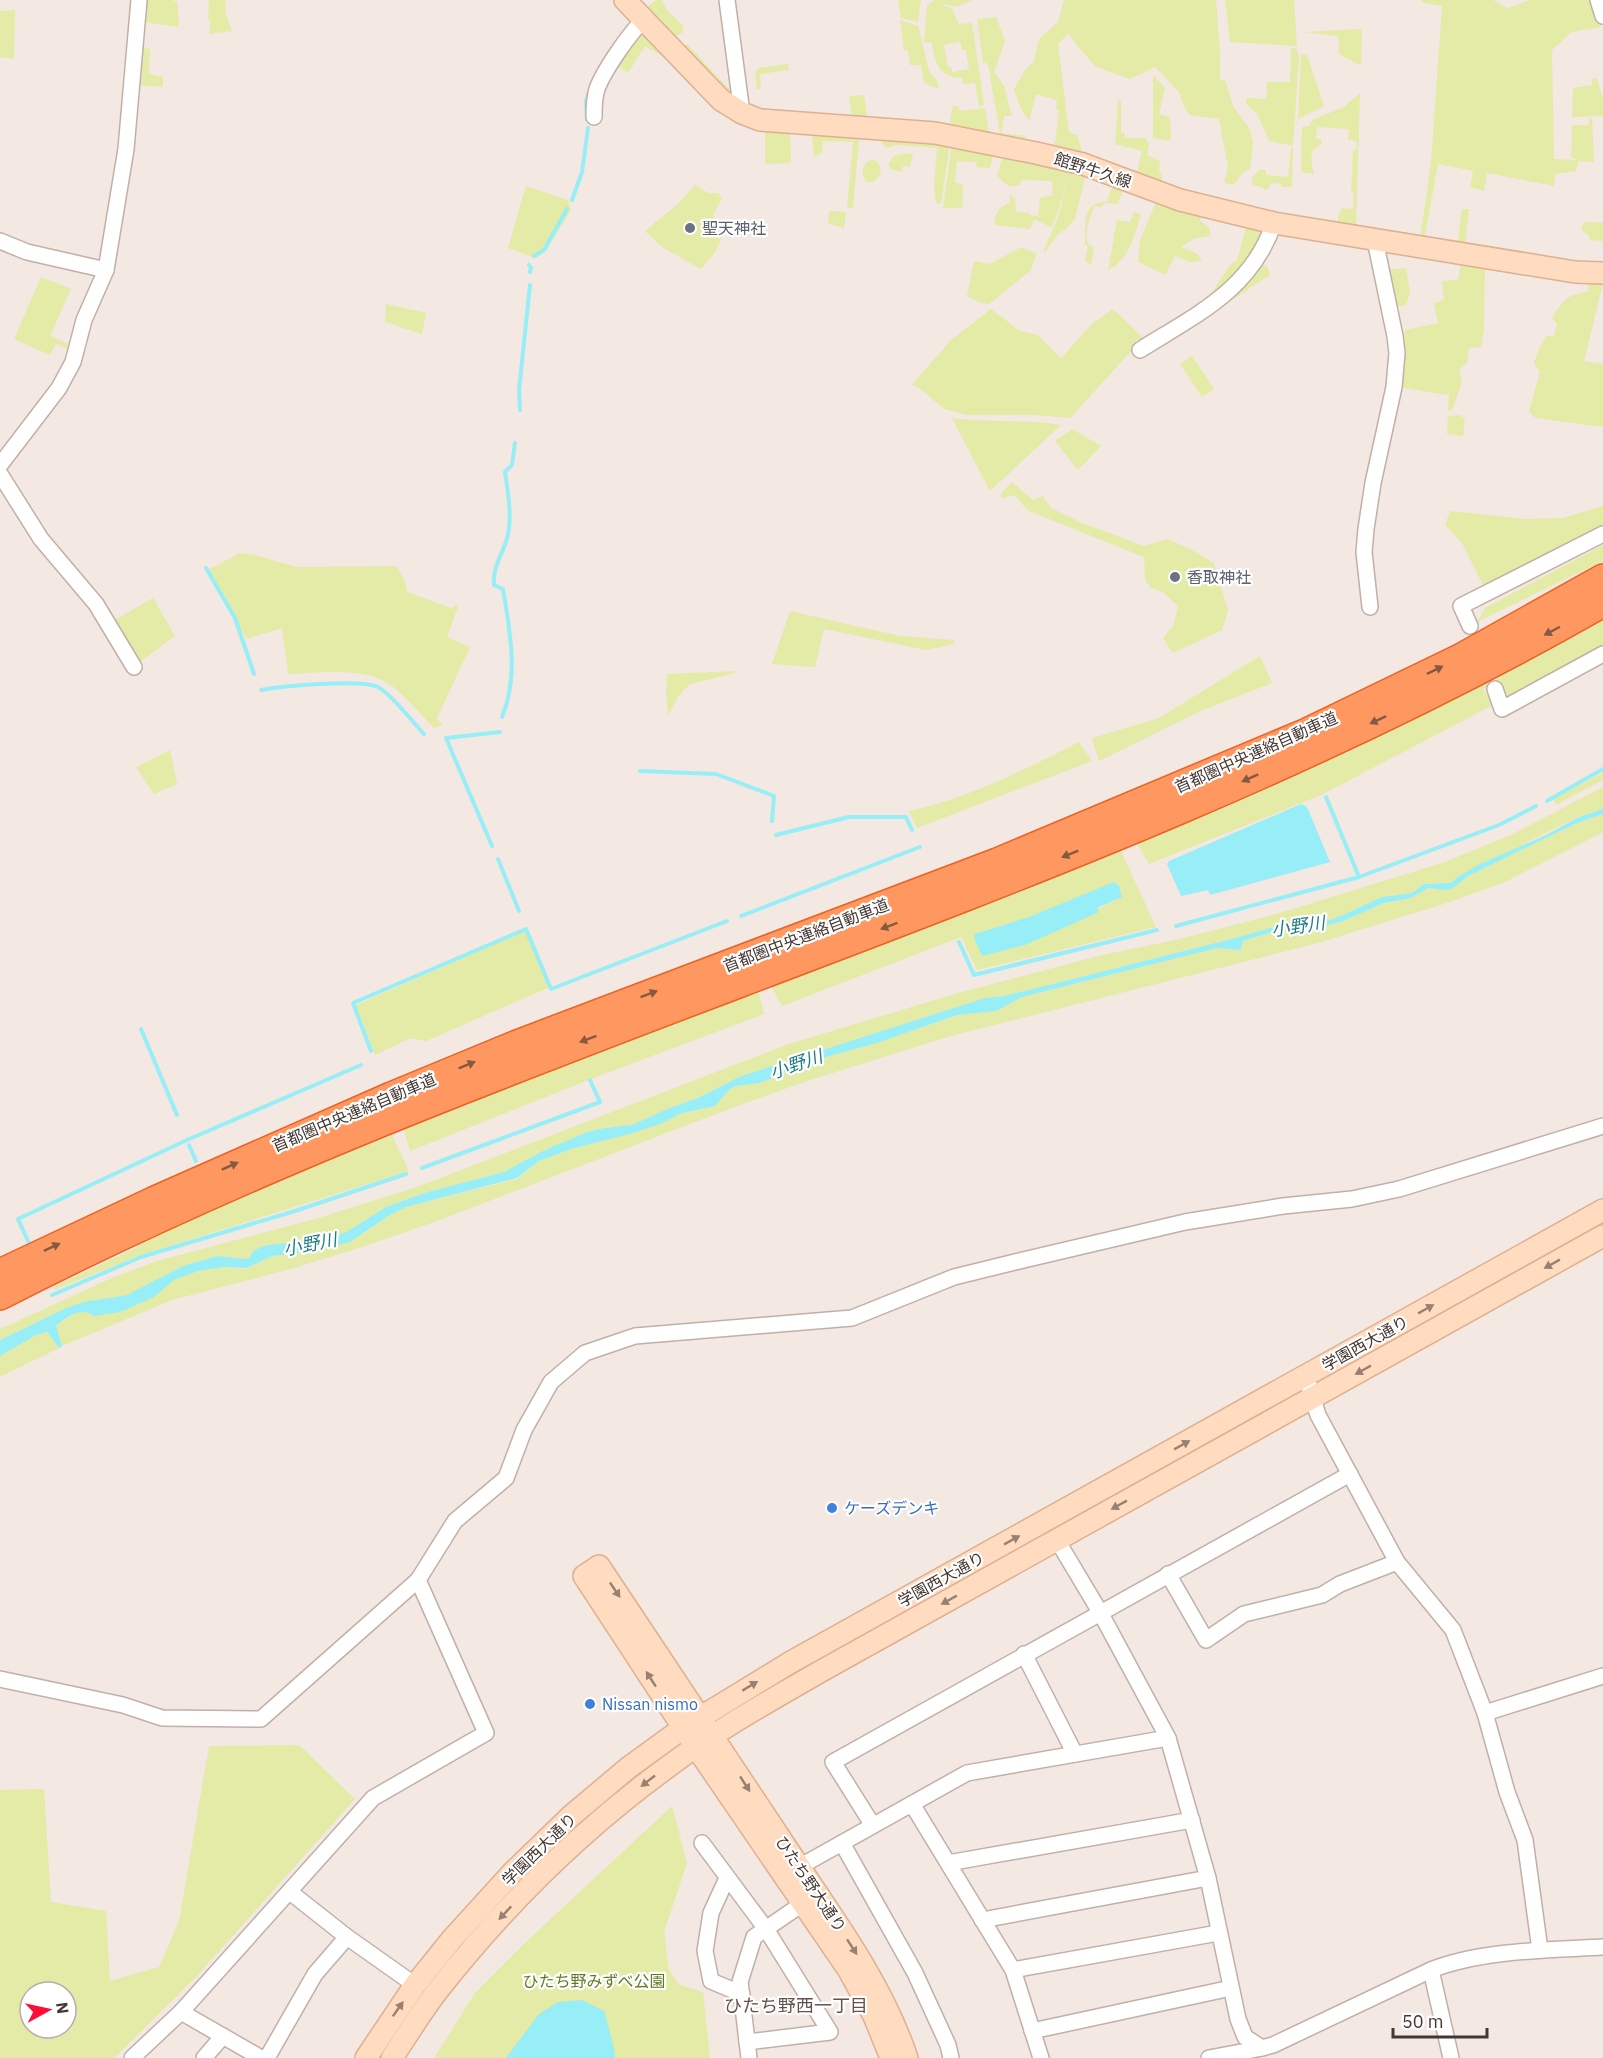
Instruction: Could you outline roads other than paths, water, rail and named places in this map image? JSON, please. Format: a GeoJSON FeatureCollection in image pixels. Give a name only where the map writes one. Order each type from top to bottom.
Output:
{"type":"FeatureCollection","features":[{"type":"Feature","properties":{"kind":"highway","name":"首都圏中央連絡自動車道"},"geometry":{"type":"LineString","coordinates":[[0,1273],[154,1200],[391,1096],[517,1044],[1008,857],[1307,732],[1460,658],[1603,578]]}},
{"type":"Feature","properties":{"kind":"highway","name":"首都圏中央連絡自動車道"},"geometry":{"type":"LineString","coordinates":[[0,1296],[202,1200],[430,1102],[585,1040],[1001,883],[1210,796],[1392,713],[1603,603]]}},
{"type":"Feature","properties":{"kind":"main road","name":"館野牛久線"},"geometry":{"type":"LineString","coordinates":[[625,0],[721,100],[742,113],[762,121],[935,133],[1083,164],[1180,200],[1274,223],[1575,272],[1603,273]]}},
{"type":"Feature","properties":{"kind":"main road","name":"学園西大通り"},"geometry":{"type":"LineString","coordinates":[[366,2058],[415,1985],[452,1939],[504,1882],[562,1824],[628,1768],[692,1723],[791,1662],[1603,1210]]}},
{"type":"Feature","properties":{"kind":"main road","name":"学園西大通り"},"geometry":{"type":"LineString","coordinates":[[392,2058],[434,1995],[528,1888],[586,1832],[647,1782],[704,1741],[813,1676],[1603,1236]]}},
{"type":"Feature","properties":{"kind":"main road"},"geometry":{"type":"LineString","coordinates":[[599,1566],[692,1723],[584,1576],[599,1566]]}},
{"type":"Feature","properties":{"kind":"main road","name":"ひたち野大通り"},"geometry":{"type":"LineString","coordinates":[[692,1723],[802,1904],[861,1991],[891,2058]]}},
{"type":"Feature","properties":{"kind":"main road","name":"ひたち野大通り"},"geometry":{"type":"LineString","coordinates":[[704,1741],[799,1867],[876,1985],[893,2018],[907,2058]]}},
{"type":"Feature","properties":{"kind":"street"},"geometry":{"type":"LineString","coordinates":[[0,465],[59,388],[73,362],[84,320],[106,270],[126,149],[139,0]]}},
{"type":"Feature","properties":{"kind":"street"},"geometry":{"type":"LineString","coordinates":[[727,0],[742,113]]}},
{"type":"Feature","properties":{"kind":"street"},"geometry":{"type":"LineString","coordinates":[[1598,0],[1603,16]]}},
{"type":"Feature","properties":{"kind":"street"},"geometry":{"type":"LineString","coordinates":[[594,117],[597,88],[632,31],[644,20]]}},
{"type":"Feature","properties":{"kind":"street"},"geometry":{"type":"LineString","coordinates":[[1140,350],[1232,290],[1252,267],[1268,242],[1274,223]]}},
{"type":"Feature","properties":{"kind":"street"},"geometry":{"type":"LineString","coordinates":[[1370,607],[1365,552],[1366,529],[1373,483],[1394,387],[1396,353],[1395,336],[1375,240]]}},
{"type":"Feature","properties":{"kind":"street"},"geometry":{"type":"LineString","coordinates":[[0,242],[27,252],[106,270]]}},
{"type":"Feature","properties":{"kind":"street"},"geometry":{"type":"LineString","coordinates":[[0,474],[41,539],[96,604],[134,667]]}},
{"type":"Feature","properties":{"kind":"street"},"geometry":{"type":"LineString","coordinates":[[1470,626],[1461,606],[1603,534]]}},
{"type":"Feature","properties":{"kind":"street"},"geometry":{"type":"LineString","coordinates":[[1495,689],[1502,709],[1603,654]]}},
{"type":"Feature","properties":{"kind":"street"},"geometry":{"type":"LineString","coordinates":[[0,1679],[123,1706],[162,1718],[261,1719],[418,1580],[455,1521],[506,1478],[524,1430],[551,1382],[585,1353],[635,1336],[852,1318],[954,1277],[1185,1222],[1283,1206],[1352,1199],[1398,1189],[1603,1126]]}},
{"type":"Feature","properties":{"kind":"street"},"geometry":{"type":"LineString","coordinates":[[1306,1376],[1318,1415],[1397,1562],[1453,1630],[1485,1713],[1507,1792],[1525,1840],[1540,1950]]}},
{"type":"Feature","properties":{"kind":"street"},"geometry":{"type":"LineString","coordinates":[[872,1824],[833,1762],[1350,1474]]}},
{"type":"Feature","properties":{"kind":"street"},"geometry":{"type":"LineString","coordinates":[[1057,1540],[1100,1612],[1168,1738],[1208,1878],[1238,2019],[1245,2037],[1270,2050]]}},
{"type":"Feature","properties":{"kind":"street"},"geometry":{"type":"LineString","coordinates":[[1168,1574],[1206,1640],[1244,1614],[1322,1595],[1341,1584],[1397,1562]]}},
{"type":"Feature","properties":{"kind":"street"},"geometry":{"type":"LineString","coordinates":[[132,2058],[181,2012],[374,1798],[486,1733],[418,1580]]}},
{"type":"Feature","properties":{"kind":"street"},"geometry":{"type":"LineString","coordinates":[[1024,1654],[1075,1754]]}},
{"type":"Feature","properties":{"kind":"street"},"geometry":{"type":"LineString","coordinates":[[1485,1713],[1603,1676]]}},
{"type":"Feature","properties":{"kind":"street"},"geometry":{"type":"LineString","coordinates":[[799,1867],[966,1773],[1168,1738]]}},
{"type":"Feature","properties":{"kind":"street"},"geometry":{"type":"LineString","coordinates":[[912,1804],[1013,1970],[1041,2058]]}},
{"type":"Feature","properties":{"kind":"street"},"geometry":{"type":"LineString","coordinates":[[948,1863],[1192,1820]]}},
{"type":"Feature","properties":{"kind":"street"},"geometry":{"type":"LineString","coordinates":[[702,1843],[766,1929],[830,2032],[747,2042]]}},
{"type":"Feature","properties":{"kind":"street"},"geometry":{"type":"LineString","coordinates":[[842,1844],[915,1973],[948,2045],[951,2058]]}},
{"type":"Feature","properties":{"kind":"street"},"geometry":{"type":"LineString","coordinates":[[728,1878],[711,1913],[705,1951],[711,1982],[742,1994]]}},
{"type":"Feature","properties":{"kind":"street"},"geometry":{"type":"LineString","coordinates":[[982,1920],[1208,1878]]}},
{"type":"Feature","properties":{"kind":"street"},"geometry":{"type":"LineString","coordinates":[[290,1892],[347,1937],[415,1985]]}},
{"type":"Feature","properties":{"kind":"street"},"geometry":{"type":"LineString","coordinates":[[749,2058],[740,1982],[754,1937],[802,1904]]}},
{"type":"Feature","properties":{"kind":"street"},"geometry":{"type":"LineString","coordinates":[[1013,1970],[1218,1933]]}},
{"type":"Feature","properties":{"kind":"street"},"geometry":{"type":"LineString","coordinates":[[267,2058],[315,1974],[347,1937]]}},
{"type":"Feature","properties":{"kind":"street"},"geometry":{"type":"LineString","coordinates":[[1209,2058],[1270,2050],[1431,1970],[1455,1961],[1540,1950],[1603,1947]]}},
{"type":"Feature","properties":{"kind":"street"},"geometry":{"type":"LineString","coordinates":[[1431,1970],[1451,2058]]}},
{"type":"Feature","properties":{"kind":"street"},"geometry":{"type":"LineString","coordinates":[[1032,2031],[1231,1988]]}},
{"type":"Feature","properties":{"kind":"street"},"geometry":{"type":"LineString","coordinates":[[181,2012],[261,2058]]}},
{"type":"Feature","properties":{"kind":"street"},"geometry":{"type":"LineString","coordinates":[[204,2058],[223,2036]]}},
{"type":"Feature","properties":{"kind":"water"},"geometry":{"type":"Polygon","coordinates":[[[1301,804],[1307,807],[1330,862],[1210,895],[1208,890],[1181,896],[1167,864],[1169,861],[1301,804]]]}},
{"type":"Feature","properties":{"kind":"water","name":"小野川"},"geometry":{"type":"Polygon","coordinates":[[[1603,809],[1603,814],[1577,823],[1468,876],[1453,888],[1445,890],[1428,888],[1411,898],[1384,903],[1341,922],[1297,932],[1285,928],[1243,941],[1241,949],[1238,950],[1217,948],[1022,997],[996,1011],[957,1015],[877,1043],[815,1060],[760,1083],[736,1086],[730,1089],[715,1106],[682,1113],[660,1124],[571,1149],[539,1161],[517,1178],[406,1207],[350,1242],[315,1251],[272,1256],[247,1268],[224,1267],[198,1271],[174,1280],[154,1297],[120,1312],[94,1316],[79,1312],[56,1325],[62,1346],[59,1348],[47,1332],[36,1335],[0,1356],[0,1340],[66,1308],[84,1302],[127,1295],[183,1266],[217,1256],[245,1259],[250,1257],[253,1251],[263,1246],[326,1240],[348,1231],[386,1207],[424,1193],[504,1172],[543,1151],[587,1132],[632,1125],[698,1098],[741,1076],[985,998],[1004,996],[1069,980],[1287,923],[1298,927],[1334,919],[1382,897],[1412,893],[1424,884],[1451,883],[1480,864],[1546,835],[1579,817],[1603,809]]]}},
{"type":"Feature","properties":{"kind":"water"},"geometry":{"type":"Polygon","coordinates":[[[1114,882],[1119,886],[1122,897],[1097,908],[1099,912],[1025,945],[982,956],[974,938],[975,934],[1029,917],[1114,882]]]}},
{"type":"Feature","properties":{"kind":"water"},"geometry":{"type":"Polygon","coordinates":[[[582,2000],[604,2011],[615,2058],[506,2058],[539,2014],[558,2002],[582,2000]]]}},
{"type":"Feature","properties":{"kind":"waterway"},"geometry":{"type":"LineString","coordinates":[[587,120],[586,101],[589,93]]}},
{"type":"Feature","properties":{"kind":"waterway"},"geometry":{"type":"LineString","coordinates":[[572,200],[582,172],[588,128]]}},
{"type":"Feature","properties":{"kind":"waterway"},"geometry":{"type":"LineString","coordinates":[[534,256],[544,250],[567,209]]}},
{"type":"Feature","properties":{"kind":"waterway"},"geometry":{"type":"LineString","coordinates":[[529,265],[530,272]]}},
{"type":"Feature","properties":{"kind":"waterway"},"geometry":{"type":"LineString","coordinates":[[520,410],[519,390],[530,285]]}},
{"type":"Feature","properties":{"kind":"waterway"},"geometry":{"type":"LineString","coordinates":[[502,717],[510,686],[512,653],[503,589],[494,585],[494,578],[496,566],[508,535],[510,511],[505,472],[512,465],[515,443]]}},
{"type":"Feature","properties":{"kind":"waterway"},"geometry":{"type":"LineString","coordinates":[[206,568],[235,618],[254,674]]}},
{"type":"Feature","properties":{"kind":"waterway"},"geometry":{"type":"LineString","coordinates":[[261,690],[339,683],[378,687],[424,734]]}},
{"type":"Feature","properties":{"kind":"waterway"},"geometry":{"type":"LineString","coordinates":[[492,846],[446,738],[500,732]]}},
{"type":"Feature","properties":{"kind":"waterway"},"geometry":{"type":"LineString","coordinates":[[1547,801],[1603,769]]}},
{"type":"Feature","properties":{"kind":"waterway"},"geometry":{"type":"LineString","coordinates":[[640,771],[716,774],[774,796],[772,821]]}},
{"type":"Feature","properties":{"kind":"waterway"},"geometry":{"type":"LineString","coordinates":[[1326,797],[1359,877]]}},
{"type":"Feature","properties":{"kind":"waterway"},"geometry":{"type":"LineString","coordinates":[[1176,926],[1359,877],[1499,825],[1536,806]]}},
{"type":"Feature","properties":{"kind":"waterway"},"geometry":{"type":"LineString","coordinates":[[776,835],[849,817],[906,817],[912,830]]}},
{"type":"Feature","properties":{"kind":"waterway"},"geometry":{"type":"LineString","coordinates":[[741,916],[920,847]]}},
{"type":"Feature","properties":{"kind":"waterway"},"geometry":{"type":"LineString","coordinates":[[498,859],[519,911]]}},
{"type":"Feature","properties":{"kind":"waterway"},"geometry":{"type":"LineString","coordinates":[[371,1051],[353,1003],[526,929],[551,989],[727,921]]}},
{"type":"Feature","properties":{"kind":"waterway"},"geometry":{"type":"LineString","coordinates":[[959,942],[974,975],[1157,930]]}},
{"type":"Feature","properties":{"kind":"waterway"},"geometry":{"type":"LineString","coordinates":[[141,1029],[177,1115]]}},
{"type":"Feature","properties":{"kind":"waterway"},"geometry":{"type":"LineString","coordinates":[[28,1241],[18,1219],[187,1140],[361,1065]]}},
{"type":"Feature","properties":{"kind":"waterway"},"geometry":{"type":"LineString","coordinates":[[422,1168],[600,1102],[590,1080]]}},
{"type":"Feature","properties":{"kind":"waterway"},"geometry":{"type":"LineString","coordinates":[[189,1145],[196,1161]]}},
{"type":"Feature","properties":{"kind":"waterway"},"geometry":{"type":"LineString","coordinates":[[52,1295],[141,1257],[295,1211],[406,1174]]}},
{"type":"Feature","properties":{"kind":"place","name":"聖天神社"},"geometry":{"type":"Point","coordinates":[690,228]}},
{"type":"Feature","properties":{"kind":"place","name":"香取神社"},"geometry":{"type":"Point","coordinates":[1175,577]}},
{"type":"Feature","properties":{"kind":"place","name":"ケーズデンキ"},"geometry":{"type":"Point","coordinates":[832,1508]}},
{"type":"Feature","properties":{"kind":"place","name":"Nissan nismo"},"geometry":{"type":"Point","coordinates":[590,1704]}},
{"type":"Feature","properties":{"kind":"district","name":"ひたち野西一丁目"},"geometry":{"type":"Point","coordinates":[796,2005]}},
{"type":"Feature","properties":{"kind":"park label","name":"ひたち野みずべ公園"},"geometry":{"type":"Point","coordinates":[594,1981]}}]}
